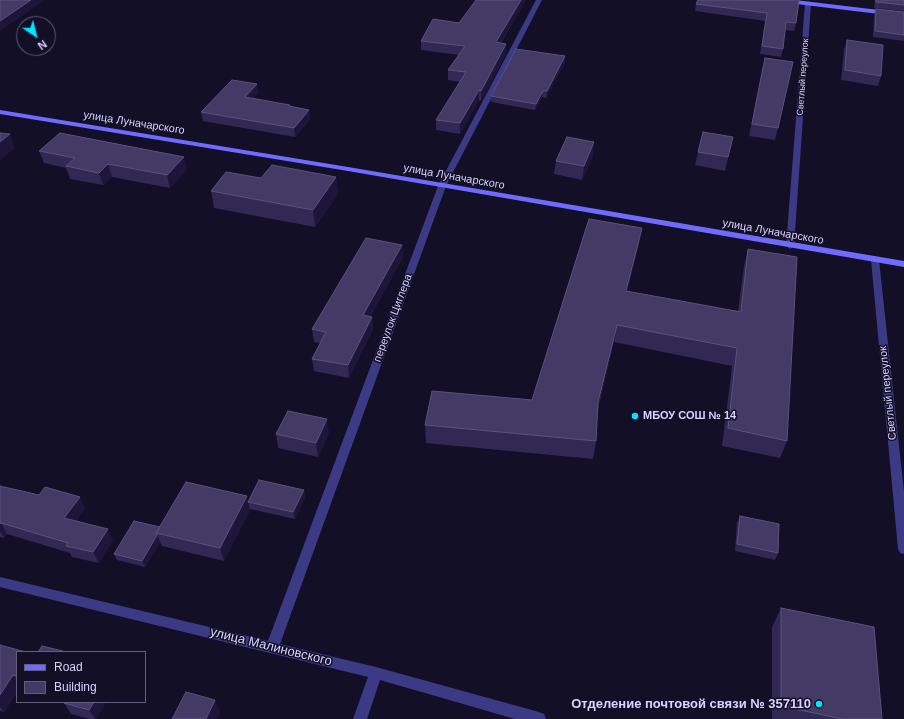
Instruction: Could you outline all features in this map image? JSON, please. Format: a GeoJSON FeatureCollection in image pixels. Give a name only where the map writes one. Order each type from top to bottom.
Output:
{"type":"FeatureCollection","features":[{"type":"Feature","properties":{"kind":"street","name":"переулок Циглера"},"geometry":{"type":"LineString","coordinates":[[272,647],[442,186],[539,0]]}},
{"type":"Feature","properties":{"kind":"street"},"geometry":{"type":"LineString","coordinates":[[780,0],[904,15]]}},
{"type":"Feature","properties":{"kind":"street","name":"Светлый переулок"},"geometry":{"type":"LineString","coordinates":[[790,246],[808,3]]}},
{"type":"Feature","properties":{"kind":"street","name":"улица Луначарского"},"geometry":{"type":"LineString","coordinates":[[0,112],[348,169],[790,246],[904,264]]}},
{"type":"Feature","properties":{"kind":"street","name":"Светлый переулок"},"geometry":{"type":"LineString","coordinates":[[875,260],[904,549]]}},
{"type":"Feature","properties":{"kind":"street","name":"улица Малиновского"},"geometry":{"type":"LineString","coordinates":[[0,582],[376,673],[540,719]]}},
{"type":"Feature","properties":{"kind":"street"},"geometry":{"type":"LineString","coordinates":[[360,719],[376,673]]}},
{"type":"Feature","properties":{"kind":"building"},"geometry":{"type":"Polygon","coordinates":[[[0,0],[31,0],[0,21],[0,0]]]}},
{"type":"Feature","properties":{"kind":"building"},"geometry":{"type":"Polygon","coordinates":[[[476,0],[521,0],[496,42],[506,44],[481,91],[479,90],[460,123],[436,120],[466,72],[448,70],[465,46],[421,41],[433,19],[459,23],[476,0]]]}},
{"type":"Feature","properties":{"kind":"building"},"geometry":{"type":"Polygon","coordinates":[[[698,0],[799,0],[796,23],[786,22],[783,49],[762,46],[767,13],[696,4],[698,0]]]}},
{"type":"Feature","properties":{"kind":"building"},"geometry":{"type":"Polygon","coordinates":[[[876,0],[904,0],[904,5],[876,2],[876,0]]]}},
{"type":"Feature","properties":{"kind":"building"},"geometry":{"type":"Polygon","coordinates":[[[876,9],[904,12],[904,35],[875,31],[876,9]]]}},
{"type":"Feature","properties":{"kind":"building"},"geometry":{"type":"Polygon","coordinates":[[[847,40],[883,45],[881,76],[845,70],[847,40]]]}},
{"type":"Feature","properties":{"kind":"building"},"geometry":{"type":"Polygon","coordinates":[[[516,49],[565,56],[547,91],[543,91],[536,104],[491,96],[516,49]]]}},
{"type":"Feature","properties":{"kind":"building"},"geometry":{"type":"Polygon","coordinates":[[[765,58],[793,62],[778,128],[752,124],[765,58]]]}},
{"type":"Feature","properties":{"kind":"building"},"geometry":{"type":"Polygon","coordinates":[[[232,80],[257,84],[245,97],[309,110],[294,128],[201,112],[232,80]]]}},
{"type":"Feature","properties":{"kind":"building"},"geometry":{"type":"Polygon","coordinates":[[[703,132],[733,137],[728,157],[698,152],[703,132]]]}},
{"type":"Feature","properties":{"kind":"building"},"geometry":{"type":"Polygon","coordinates":[[[0,133],[10,134],[0,142],[0,133]]]}},
{"type":"Feature","properties":{"kind":"building"},"geometry":{"type":"Polygon","coordinates":[[[60,133],[184,157],[167,175],[108,164],[99,173],[66,166],[75,158],[39,151],[60,133]]]}},
{"type":"Feature","properties":{"kind":"building"},"geometry":{"type":"Polygon","coordinates":[[[567,137],[594,142],[584,166],[556,161],[567,137]]]}},
{"type":"Feature","properties":{"kind":"building"},"geometry":{"type":"Polygon","coordinates":[[[272,165],[336,177],[313,210],[211,191],[226,172],[261,178],[272,165]]]}},
{"type":"Feature","properties":{"kind":"building"},"geometry":{"type":"Polygon","coordinates":[[[589,219],[642,228],[626,291],[741,312],[748,249],[797,257],[787,441],[728,428],[737,348],[617,325],[598,402],[596,441],[425,425],[432,391],[532,400],[589,219]]]}},
{"type":"Feature","properties":{"kind":"building"},"geometry":{"type":"Polygon","coordinates":[[[366,238],[402,245],[363,315],[372,317],[348,365],[312,359],[326,332],[312,329],[366,238]]]}},
{"type":"Feature","properties":{"kind":"building"},"geometry":{"type":"Polygon","coordinates":[[[288,411],[327,419],[316,443],[276,434],[288,411]]]}},
{"type":"Feature","properties":{"kind":"building"},"geometry":{"type":"Polygon","coordinates":[[[259,480],[304,490],[293,512],[248,502],[259,480]]]}},
{"type":"Feature","properties":{"kind":"building"},"geometry":{"type":"Polygon","coordinates":[[[186,482],[247,496],[220,548],[156,533],[186,482]]]}},
{"type":"Feature","properties":{"kind":"building"},"geometry":{"type":"Polygon","coordinates":[[[0,486],[39,495],[45,487],[80,497],[64,518],[108,529],[93,552],[66,546],[68,543],[1,523],[0,524],[0,486]]]}},
{"type":"Feature","properties":{"kind":"building"},"geometry":{"type":"Polygon","coordinates":[[[740,516],[779,524],[778,553],[737,544],[740,516]]]}},
{"type":"Feature","properties":{"kind":"building"},"geometry":{"type":"Polygon","coordinates":[[[134,521],[160,527],[142,561],[114,554],[134,521]]]}},
{"type":"Feature","properties":{"kind":"building"},"geometry":{"type":"Polygon","coordinates":[[[781,608],[874,627],[882,719],[842,719],[781,706],[781,608]]]}},
{"type":"Feature","properties":{"kind":"building"},"geometry":{"type":"Polygon","coordinates":[[[0,645],[22,651],[16,651],[16,676],[13,675],[0,695],[0,645]]]}},
{"type":"Feature","properties":{"kind":"building"},"geometry":{"type":"Polygon","coordinates":[[[42,646],[63,651],[39,651],[42,646]]]}},
{"type":"Feature","properties":{"kind":"building"},"geometry":{"type":"Polygon","coordinates":[[[186,692],[215,700],[206,719],[172,719],[186,692]]]}},
{"type":"Feature","properties":{"kind":"building"},"geometry":{"type":"Polygon","coordinates":[[[64,703],[93,703],[89,710],[64,703]]]}},
{"type":"Feature","properties":{"kind":"place","name":"МБОУ СОШ № 14"},"geometry":{"type":"Point","coordinates":[635,416]}},
{"type":"Feature","properties":{"kind":"place","name":"Отделение почтовой связи № 357110"},"geometry":{"type":"Point","coordinates":[819,704]}}]}
